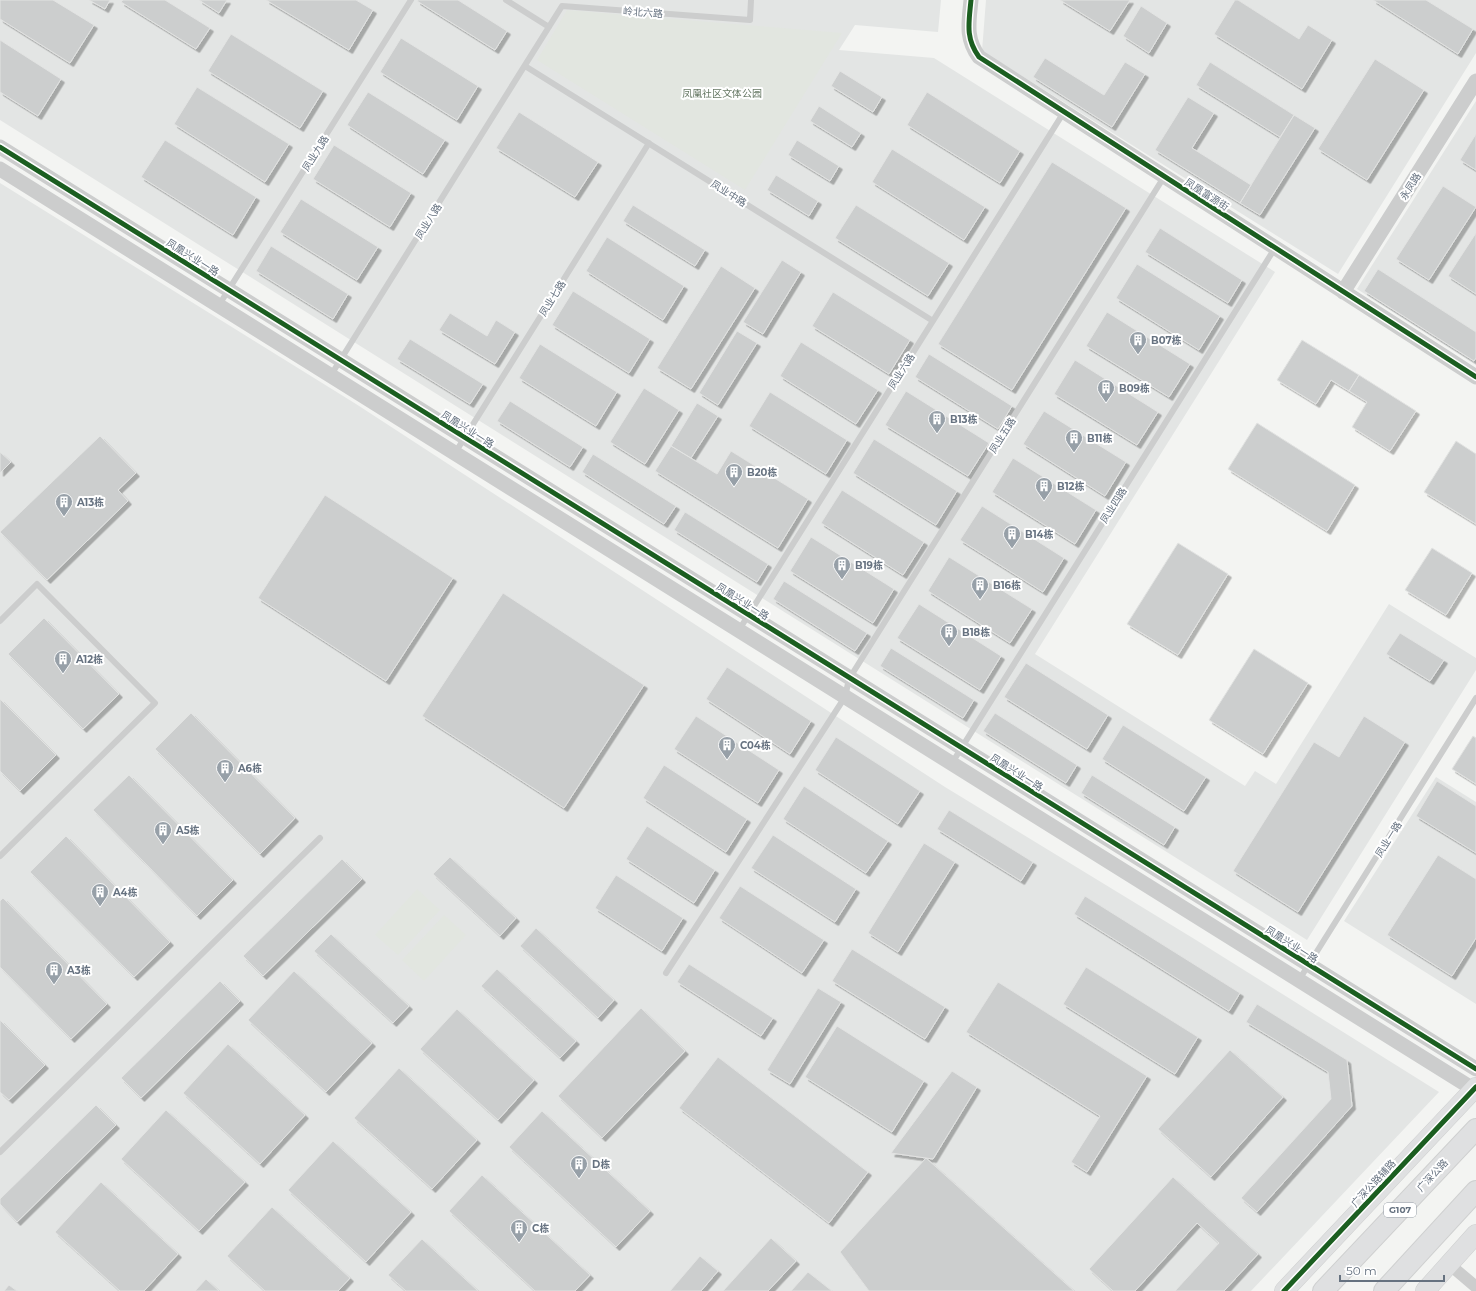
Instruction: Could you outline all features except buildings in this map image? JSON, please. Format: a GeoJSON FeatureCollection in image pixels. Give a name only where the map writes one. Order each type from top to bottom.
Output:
{"type":"FeatureCollection","features":[{"type":"Feature","properties":{"kind":"highway","name":"广深公路"},"geometry":{"type":"LineString","coordinates":[[1323,1291],[1476,1129]]}},
{"type":"Feature","properties":{"kind":"highway"},"geometry":{"type":"LineString","coordinates":[[1384,1291],[1476,1191]]}},
{"type":"Feature","properties":{"kind":"main road","name":"广深公路辅路"},"geometry":{"type":"LineString","coordinates":[[1284,1291],[1475,1088]]}},
{"type":"Feature","properties":{"kind":"main road"},"geometry":{"type":"LineString","coordinates":[[1425,1291],[1476,1234]]}},
{"type":"Feature","properties":{"kind":"street","name":"凤凰富源街"},"geometry":{"type":"LineString","coordinates":[[971,0],[968,28],[973,49],[979,57],[1476,377]]}},
{"type":"Feature","properties":{"kind":"street","name":"永凤路"},"geometry":{"type":"LineString","coordinates":[[1343,292],[1476,81]]}},
{"type":"Feature","properties":{"kind":"street","name":"凤凰兴业一路"},"geometry":{"type":"LineString","coordinates":[[0,148],[1476,1069]]}},
{"type":"Feature","properties":{"kind":"street"},"geometry":{"type":"LineString","coordinates":[[0,169],[1299,980],[1475,1088]]}},
{"type":"Feature","properties":{"kind":"street"},"geometry":{"type":"LineString","coordinates":[[1449,1264],[1476,1287]]}},
{"type":"Feature","properties":{"kind":"lane","name":"凤业九路"},"geometry":{"type":"LineString","coordinates":[[219,306],[411,0]]}},
{"type":"Feature","properties":{"kind":"lane"},"geometry":{"type":"LineString","coordinates":[[506,0],[549,27]]}},
{"type":"Feature","properties":{"kind":"lane","name":"岭北六路"},"geometry":{"type":"LineString","coordinates":[[525,66],[562,6],[750,20],[751,0]]}},
{"type":"Feature","properties":{"kind":"lane","name":"凤业中路"},"geometry":{"type":"LineString","coordinates":[[525,66],[932,321]]}},
{"type":"Feature","properties":{"kind":"lane","name":"凤业八路"},"geometry":{"type":"LineString","coordinates":[[331,376],[525,66]]}},
{"type":"Feature","properties":{"kind":"lane","name":"凤业六路"},"geometry":{"type":"LineString","coordinates":[[739,630],[1064,112]]}},
{"type":"Feature","properties":{"kind":"lane","name":"凤业七路"},"geometry":{"type":"LineString","coordinates":[[455,453],[649,143]]}},
{"type":"Feature","properties":{"kind":"lane","name":"凤业五路"},"geometry":{"type":"LineString","coordinates":[[845,697],[849,679],[1164,177]]}},
{"type":"Feature","properties":{"kind":"lane","name":"凤业四路"},"geometry":{"type":"LineString","coordinates":[[952,763],[1275,248]]}},
{"type":"Feature","properties":{"kind":"lane"},"geometry":{"type":"LineString","coordinates":[[0,621],[37,584],[155,703],[0,856]]}},
{"type":"Feature","properties":{"kind":"lane"},"geometry":{"type":"LineString","coordinates":[[666,973],[845,697]]}},
{"type":"Feature","properties":{"kind":"lane","name":"凤业一路"},"geometry":{"type":"LineString","coordinates":[[1299,980],[1476,698]]}},
{"type":"Feature","properties":{"kind":"lane"},"geometry":{"type":"LineString","coordinates":[[0,1152],[320,838]]}},
{"type":"Feature","properties":{"kind":"shaded area"},"geometry":{"type":"Polygon","coordinates":[[[0,0],[941,0],[938,32],[855,25],[839,50],[934,58],[1275,272],[1035,654],[1245,786],[1255,771],[1276,784],[1389,604],[1476,658],[1476,670],[1307,940],[0,120],[0,0]]]}},
{"type":"Feature","properties":{"kind":"shaded area"},"geometry":{"type":"Polygon","coordinates":[[[986,0],[1476,0],[1476,53],[1338,274],[982,51],[986,0]]]}},
{"type":"Feature","properties":{"kind":"shaded area"},"geometry":{"type":"Polygon","coordinates":[[[1476,101],[1476,365],[1357,289],[1476,101]]]}},
{"type":"Feature","properties":{"kind":"shaded area"},"geometry":{"type":"Polygon","coordinates":[[[0,183],[356,404],[945,787],[1196,940],[1439,1092],[1251,1291],[0,1291],[0,183]]]}},
{"type":"Feature","properties":{"kind":"shaded area"},"geometry":{"type":"Polygon","coordinates":[[[1436,777],[1476,802],[1476,1004],[1344,921],[1436,777]]]}},
{"type":"Feature","properties":{"kind":"green space","name":"凤凰社区文体公园"},"geometry":{"type":"Polygon","coordinates":[[[567,10],[842,33],[745,190],[537,60],[567,10]]]}},
{"type":"Feature","properties":{"kind":"green space"},"geometry":{"type":"Polygon","coordinates":[[[417,889],[440,910],[398,955],[375,935],[417,889]]]}},
{"type":"Feature","properties":{"kind":"green space"},"geometry":{"type":"Polygon","coordinates":[[[444,915],[466,935],[424,981],[402,960],[444,915]]]}},
{"type":"Feature","properties":{"kind":"cycle path"},"geometry":{"type":"LineString","coordinates":[[971,0],[969,30],[972,43],[979,57],[1476,377]]}},
{"type":"Feature","properties":{"kind":"cycle path"},"geometry":{"type":"LineString","coordinates":[[0,147],[1476,1069]]}},
{"type":"Feature","properties":{"kind":"cycle path"},"geometry":{"type":"LineString","coordinates":[[1284,1291],[1476,1087]]}},
{"type":"Feature","properties":{"kind":"place","name":"B07栋"},"geometry":{"type":"Point","coordinates":[1138,355]}},
{"type":"Feature","properties":{"kind":"place","name":"B09栋"},"geometry":{"type":"Point","coordinates":[1106,403]}},
{"type":"Feature","properties":{"kind":"place","name":"B13栋"},"geometry":{"type":"Point","coordinates":[937,434]}},
{"type":"Feature","properties":{"kind":"place","name":"B11栋"},"geometry":{"type":"Point","coordinates":[1074,453]}},
{"type":"Feature","properties":{"kind":"place","name":"B20栋"},"geometry":{"type":"Point","coordinates":[734,487]}},
{"type":"Feature","properties":{"kind":"place","name":"B12栋"},"geometry":{"type":"Point","coordinates":[1044,501]}},
{"type":"Feature","properties":{"kind":"place","name":"A13栋"},"geometry":{"type":"Point","coordinates":[64,517]}},
{"type":"Feature","properties":{"kind":"place","name":"B14栋"},"geometry":{"type":"Point","coordinates":[1012,549]}},
{"type":"Feature","properties":{"kind":"place","name":"B19栋"},"geometry":{"type":"Point","coordinates":[842,580]}},
{"type":"Feature","properties":{"kind":"place","name":"B16栋"},"geometry":{"type":"Point","coordinates":[980,600]}},
{"type":"Feature","properties":{"kind":"place","name":"B18栋"},"geometry":{"type":"Point","coordinates":[949,647]}},
{"type":"Feature","properties":{"kind":"place","name":"A12栋"},"geometry":{"type":"Point","coordinates":[63,674]}},
{"type":"Feature","properties":{"kind":"place","name":"C04栋"},"geometry":{"type":"Point","coordinates":[727,760]}},
{"type":"Feature","properties":{"kind":"place","name":"A6栋"},"geometry":{"type":"Point","coordinates":[225,783]}},
{"type":"Feature","properties":{"kind":"place","name":"A5栋"},"geometry":{"type":"Point","coordinates":[163,845]}},
{"type":"Feature","properties":{"kind":"place","name":"A4栋"},"geometry":{"type":"Point","coordinates":[100,907]}},
{"type":"Feature","properties":{"kind":"place","name":"A3栋"},"geometry":{"type":"Point","coordinates":[54,985]}},
{"type":"Feature","properties":{"kind":"place","name":"D栋"},"geometry":{"type":"Point","coordinates":[579,1179]}},
{"type":"Feature","properties":{"kind":"place","name":"C栋"},"geometry":{"type":"Point","coordinates":[519,1243]}}]}
